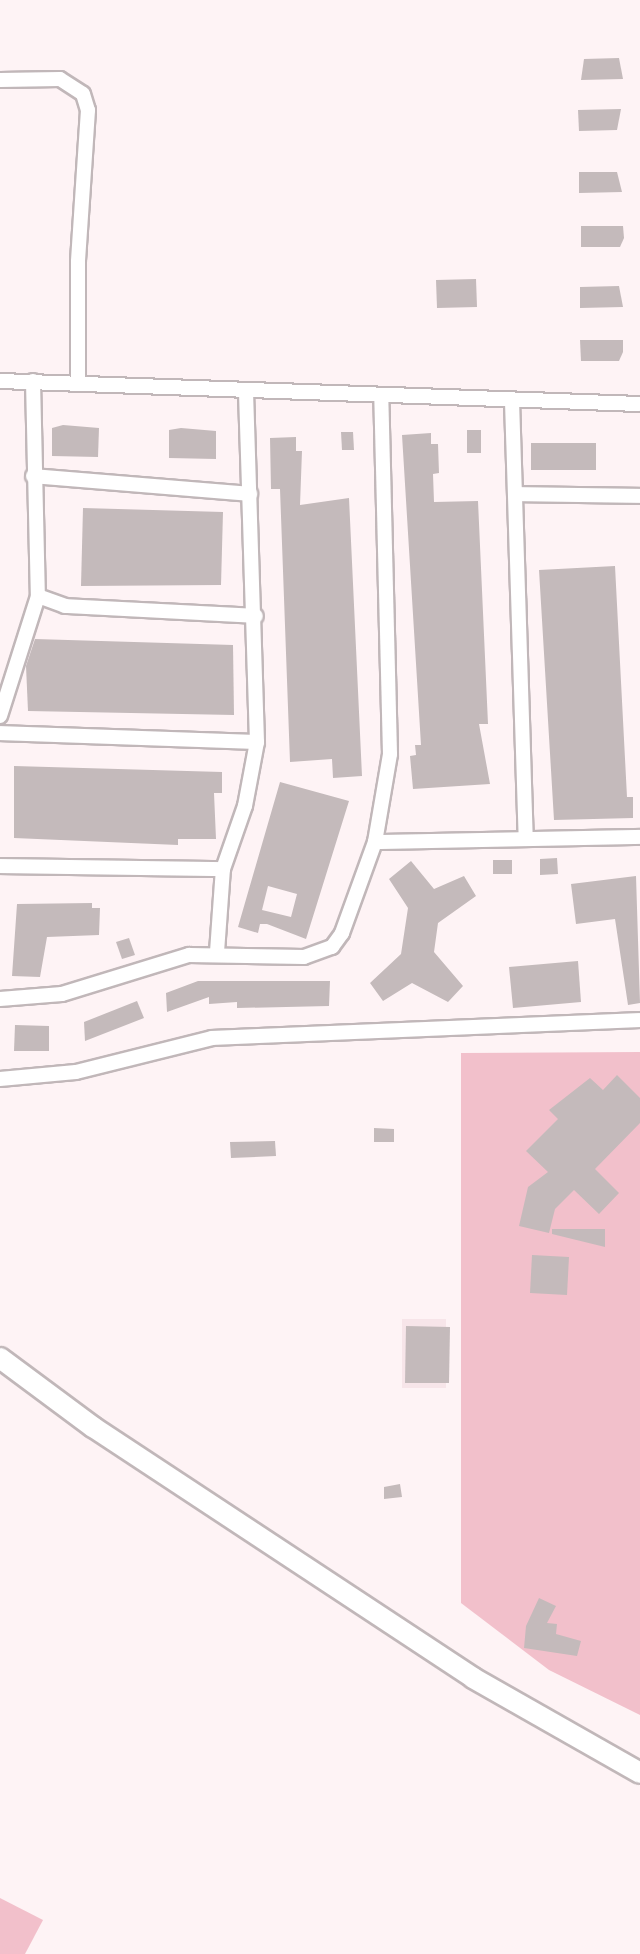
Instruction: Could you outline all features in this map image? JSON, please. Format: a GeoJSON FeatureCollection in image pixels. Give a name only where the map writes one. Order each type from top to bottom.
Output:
{"type":"FeatureCollection","features":[{"type":"Feature","properties":{"kind":"street"},"geometry":{"type":"LineString","coordinates":[[0,80],[60,79],[83,94],[88,110],[78,262],[78,384]]}},
{"type":"Feature","properties":{"kind":"street"},"geometry":{"type":"LineString","coordinates":[[0,381],[640,404]]}},
{"type":"Feature","properties":{"kind":"street"},"geometry":{"type":"LineString","coordinates":[[0,716],[38,596],[33,381]]}},
{"type":"Feature","properties":{"kind":"street"},"geometry":{"type":"LineString","coordinates":[[217,952],[223,869],[245,806],[257,742],[256,616],[246,392]]}},
{"type":"Feature","properties":{"kind":"street"},"geometry":{"type":"LineString","coordinates":[[0,999],[62,994],[189,955],[217,952],[304,957],[332,947],[342,933],[375,842],[390,754],[381,397]]}},
{"type":"Feature","properties":{"kind":"street"},"geometry":{"type":"LineString","coordinates":[[512,401],[526,836]]}},
{"type":"Feature","properties":{"kind":"street"},"geometry":{"type":"LineString","coordinates":[[33,476],[250,494]]}},
{"type":"Feature","properties":{"kind":"street"},"geometry":{"type":"LineString","coordinates":[[517,494],[640,496]]}},
{"type":"Feature","properties":{"kind":"street"},"geometry":{"type":"LineString","coordinates":[[38,596],[65,606],[256,616]]}},
{"type":"Feature","properties":{"kind":"street"},"geometry":{"type":"LineString","coordinates":[[0,733],[257,742]]}},
{"type":"Feature","properties":{"kind":"street"},"geometry":{"type":"LineString","coordinates":[[375,842],[526,836],[640,837]]}},
{"type":"Feature","properties":{"kind":"street"},"geometry":{"type":"LineString","coordinates":[[0,866],[223,869]]}},
{"type":"Feature","properties":{"kind":"street"},"geometry":{"type":"LineString","coordinates":[[0,1079],[76,1072],[212,1038],[640,1020]]}},
{"type":"Feature","properties":{"kind":"street"},"geometry":{"type":"LineString","coordinates":[[0,1358],[93,1427],[473,1678],[640,1773]]}},
{"type":"Feature","properties":{"kind":"shaded area"},"geometry":{"type":"Polygon","coordinates":[[[640,1052],[640,1715],[549,1670],[461,1603],[461,1053],[640,1052]]]}},
{"type":"Feature","properties":{"kind":"shaded area"},"geometry":{"type":"Polygon","coordinates":[[[402,1319],[446,1319],[446,1388],[402,1388],[402,1319]]]}},
{"type":"Feature","properties":{"kind":"shaded area"},"geometry":{"type":"Polygon","coordinates":[[[0,1898],[43,1920],[25,1954],[0,1954],[0,1898]]]}},
{"type":"Feature","properties":{"kind":"building"},"geometry":{"type":"Polygon","coordinates":[[[619,58],[623,79],[581,80],[584,59],[619,58]]]}},
{"type":"Feature","properties":{"kind":"building"},"geometry":{"type":"Polygon","coordinates":[[[621,109],[617,130],[579,131],[578,110],[621,109]]]}},
{"type":"Feature","properties":{"kind":"building"},"geometry":{"type":"Polygon","coordinates":[[[579,172],[617,172],[622,192],[579,193],[579,172]]]}},
{"type":"Feature","properties":{"kind":"building"},"geometry":{"type":"Polygon","coordinates":[[[581,226],[623,226],[624,238],[620,247],[581,247],[581,226]]]}},
{"type":"Feature","properties":{"kind":"building"},"geometry":{"type":"Polygon","coordinates":[[[476,279],[477,307],[437,308],[436,280],[476,279]]]}},
{"type":"Feature","properties":{"kind":"building"},"geometry":{"type":"Polygon","coordinates":[[[619,286],[623,307],[580,308],[580,287],[619,286]]]}},
{"type":"Feature","properties":{"kind":"building"},"geometry":{"type":"Polygon","coordinates":[[[580,340],[623,340],[623,352],[619,361],[581,361],[580,340]]]}},
{"type":"Feature","properties":{"kind":"building"},"geometry":{"type":"Polygon","coordinates":[[[63,425],[99,428],[98,457],[52,456],[52,428],[63,425]]]}},
{"type":"Feature","properties":{"kind":"building"},"geometry":{"type":"Polygon","coordinates":[[[169,430],[216,431],[216,459],[169,458],[169,430]]]}},
{"type":"Feature","properties":{"kind":"building"},"geometry":{"type":"Polygon","coordinates":[[[467,430],[481,430],[481,453],[467,453],[467,430]]]}},
{"type":"Feature","properties":{"kind":"building"},"geometry":{"type":"Polygon","coordinates":[[[341,432],[353,432],[354,450],[342,450],[341,432]]]}},
{"type":"Feature","properties":{"kind":"building"},"geometry":{"type":"Polygon","coordinates":[[[431,433],[431,444],[438,444],[439,473],[433,474],[434,502],[478,501],[488,724],[479,724],[490,784],[413,789],[410,756],[416,755],[415,745],[421,745],[402,435],[431,433]]]}},
{"type":"Feature","properties":{"kind":"building"},"geometry":{"type":"Polygon","coordinates":[[[296,437],[296,451],[302,451],[300,505],[349,498],[362,776],[333,778],[332,759],[290,762],[280,489],[271,489],[270,438],[296,437]]]}},
{"type":"Feature","properties":{"kind":"building"},"geometry":{"type":"Polygon","coordinates":[[[531,443],[596,443],[596,470],[531,470],[531,443]]]}},
{"type":"Feature","properties":{"kind":"building"},"geometry":{"type":"Polygon","coordinates":[[[83,508],[223,512],[221,585],[81,586],[83,508]]]}},
{"type":"Feature","properties":{"kind":"building"},"geometry":{"type":"Polygon","coordinates":[[[615,566],[627,797],[633,797],[633,818],[554,820],[539,570],[615,566]]]}},
{"type":"Feature","properties":{"kind":"building"},"geometry":{"type":"Polygon","coordinates":[[[35,639],[233,645],[234,715],[28,711],[26,666],[35,639]]]}},
{"type":"Feature","properties":{"kind":"building"},"geometry":{"type":"Polygon","coordinates":[[[14,766],[222,772],[222,793],[214,793],[216,839],[178,839],[178,845],[14,838],[14,766]]]}},
{"type":"Feature","properties":{"kind":"building"},"geometry":{"type":"Polygon","coordinates":[[[280,782],[349,801],[306,939],[267,924],[260,924],[258,933],[238,927],[280,782]],[[268,886],[262,910],[291,917],[297,894],[268,886]]]}},
{"type":"Feature","properties":{"kind":"building"},"geometry":{"type":"Polygon","coordinates":[[[557,858],[558,874],[540,875],[540,859],[557,858]]]}},
{"type":"Feature","properties":{"kind":"building"},"geometry":{"type":"Polygon","coordinates":[[[493,860],[512,860],[512,874],[493,874],[493,860]]]}},
{"type":"Feature","properties":{"kind":"building"},"geometry":{"type":"Polygon","coordinates":[[[411,861],[434,889],[464,876],[476,896],[438,923],[434,952],[463,986],[448,1002],[412,983],[383,1001],[370,983],[401,954],[408,908],[389,879],[411,861]]]}},
{"type":"Feature","properties":{"kind":"building"},"geometry":{"type":"Polygon","coordinates":[[[636,876],[640,1003],[628,1005],[615,919],[576,924],[571,884],[636,876]]]}},
{"type":"Feature","properties":{"kind":"building"},"geometry":{"type":"Polygon","coordinates":[[[92,903],[92,908],[100,908],[99,935],[47,937],[40,977],[12,976],[17,904],[92,903]]]}},
{"type":"Feature","properties":{"kind":"building"},"geometry":{"type":"Polygon","coordinates":[[[129,938],[135,955],[122,959],[116,942],[129,938]]]}},
{"type":"Feature","properties":{"kind":"building"},"geometry":{"type":"Polygon","coordinates":[[[578,961],[581,1002],[513,1008],[509,967],[578,961]]]}},
{"type":"Feature","properties":{"kind":"building"},"geometry":{"type":"Polygon","coordinates":[[[198,981],[330,981],[329,1006],[237,1008],[237,1002],[209,1004],[209,997],[167,1012],[166,993],[198,981]]]}},
{"type":"Feature","properties":{"kind":"building"},"geometry":{"type":"Polygon","coordinates":[[[137,1001],[144,1018],[85,1041],[84,1022],[137,1001]]]}},
{"type":"Feature","properties":{"kind":"building"},"geometry":{"type":"Polygon","coordinates":[[[15,1025],[49,1026],[49,1051],[14,1051],[15,1025]]]}},
{"type":"Feature","properties":{"kind":"building"},"geometry":{"type":"Polygon","coordinates":[[[617,1075],[640,1098],[640,1123],[595,1169],[619,1193],[599,1214],[574,1190],[555,1209],[549,1233],[519,1226],[528,1187],[548,1172],[526,1151],[558,1119],[549,1110],[590,1078],[603,1090],[617,1075]]]}},
{"type":"Feature","properties":{"kind":"building"},"geometry":{"type":"Polygon","coordinates":[[[374,1128],[394,1129],[394,1142],[374,1142],[374,1128]]]}},
{"type":"Feature","properties":{"kind":"building"},"geometry":{"type":"Polygon","coordinates":[[[275,1141],[276,1156],[231,1158],[230,1142],[275,1141]]]}},
{"type":"Feature","properties":{"kind":"building"},"geometry":{"type":"Polygon","coordinates":[[[552,1229],[605,1229],[605,1247],[552,1234],[552,1229]]]}},
{"type":"Feature","properties":{"kind":"building"},"geometry":{"type":"Polygon","coordinates":[[[532,1255],[569,1257],[567,1295],[530,1293],[532,1255]]]}},
{"type":"Feature","properties":{"kind":"building"},"geometry":{"type":"Polygon","coordinates":[[[406,1326],[450,1327],[449,1383],[405,1383],[406,1326]]]}},
{"type":"Feature","properties":{"kind":"building"},"geometry":{"type":"Polygon","coordinates":[[[400,1484],[402,1497],[384,1499],[384,1487],[400,1484]]]}},
{"type":"Feature","properties":{"kind":"building"},"geometry":{"type":"Polygon","coordinates":[[[539,1598],[556,1606],[547,1623],[557,1624],[556,1634],[581,1641],[577,1656],[524,1648],[526,1626],[539,1598]]]}}]}
